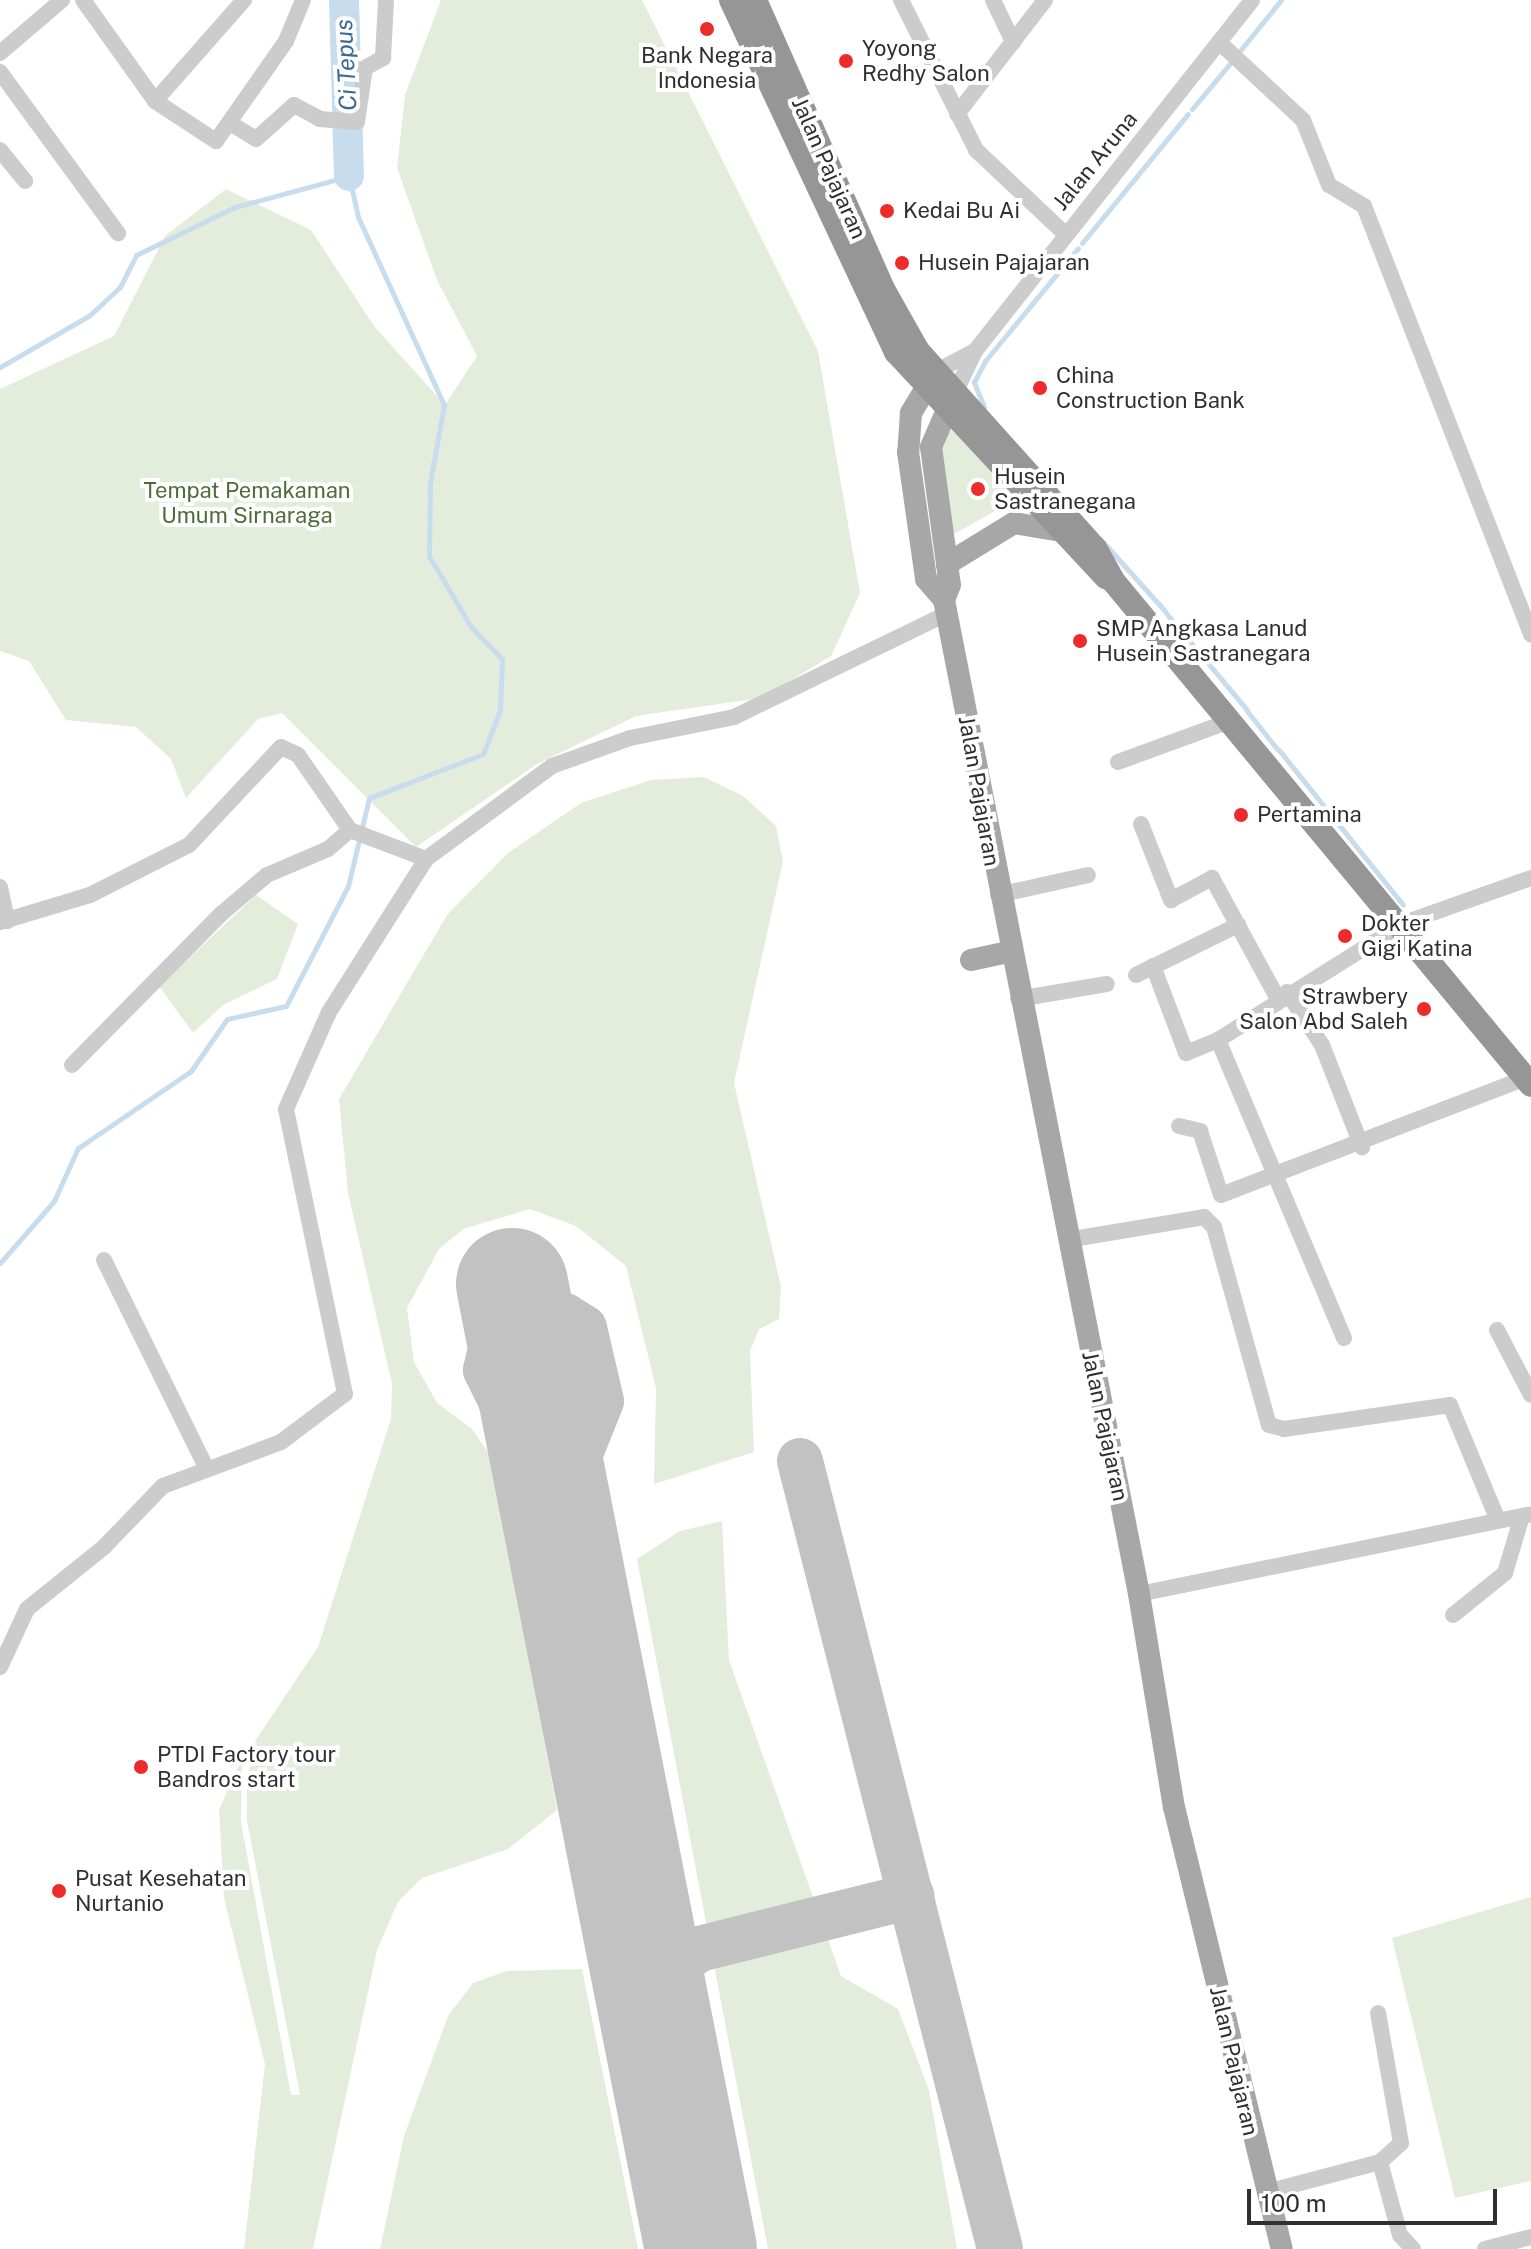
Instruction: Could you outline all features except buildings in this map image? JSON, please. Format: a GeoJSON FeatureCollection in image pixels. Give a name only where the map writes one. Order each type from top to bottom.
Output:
{"type":"FeatureCollection","features":[{"type":"Feature","properties":{"kind":"highway","name":"Jalan Pajajaran"},"geometry":{"type":"LineString","coordinates":[[731,0],[878,320],[941,387]]}},
{"type":"Feature","properties":{"kind":"highway","name":"Jalan Pajajaran"},"geometry":{"type":"LineString","coordinates":[[755,0],[883,289],[941,387]]}},
{"type":"Feature","properties":{"kind":"highway"},"geometry":{"type":"LineString","coordinates":[[941,387],[1056,530],[1114,582],[1233,720],[1404,923],[1529,1079]]}},
{"type":"Feature","properties":{"kind":"highway"},"geometry":{"type":"LineString","coordinates":[[941,387],[1095,548],[1114,582]]}},
{"type":"Feature","properties":{"kind":"main road","name":"Jalan Pajajaran"},"geometry":{"type":"LineString","coordinates":[[941,387],[931,447],[947,564],[945,607],[1008,952],[1139,1594],[1174,1807],[1282,2249]]}},
{"type":"Feature","properties":{"kind":"main road","name":"Jalan Pajajaran"},"geometry":{"type":"LineString","coordinates":[[941,387],[908,452],[926,579],[945,607]]}},
{"type":"Feature","properties":{"kind":"main road"},"geometry":{"type":"LineString","coordinates":[[947,564],[1014,523],[1056,530]]}},
{"type":"Feature","properties":{"kind":"main road"},"geometry":{"type":"LineString","coordinates":[[971,960],[1008,952]]}},
{"type":"Feature","properties":{"kind":"street"},"geometry":{"type":"LineString","coordinates":[[0,53],[62,0]]}},
{"type":"Feature","properties":{"kind":"street"},"geometry":{"type":"LineString","coordinates":[[83,0],[155,101],[209,140],[221,139],[233,125],[303,0]]}},
{"type":"Feature","properties":{"kind":"street"},"geometry":{"type":"LineString","coordinates":[[155,101],[244,0]]}},
{"type":"Feature","properties":{"kind":"street"},"geometry":{"type":"LineString","coordinates":[[233,125],[256,139],[294,105],[337,120],[357,122],[365,68],[383,58],[386,0]]}},
{"type":"Feature","properties":{"kind":"street"},"geometry":{"type":"LineString","coordinates":[[901,0],[957,114],[987,165],[1065,234]]}},
{"type":"Feature","properties":{"kind":"street"},"geometry":{"type":"LineString","coordinates":[[993,0],[1013,42]]}},
{"type":"Feature","properties":{"kind":"street"},"geometry":{"type":"LineString","coordinates":[[957,114],[1045,0]]}},
{"type":"Feature","properties":{"kind":"street","name":"Jalan Aruna"},"geometry":{"type":"LineString","coordinates":[[941,387],[975,351],[1065,234],[1222,48],[1252,0]]}},
{"type":"Feature","properties":{"kind":"street"},"geometry":{"type":"LineString","coordinates":[[1222,48],[1303,120],[1329,185],[1364,206],[1531,635]]}},
{"type":"Feature","properties":{"kind":"street"},"geometry":{"type":"LineString","coordinates":[[0,72],[118,233]]}},
{"type":"Feature","properties":{"kind":"street"},"geometry":{"type":"LineString","coordinates":[[0,150],[25,181]]}},
{"type":"Feature","properties":{"kind":"street","name":"Jalan Aruna"},"geometry":{"type":"LineString","coordinates":[[941,387],[975,351]]}},
{"type":"Feature","properties":{"kind":"street"},"geometry":{"type":"LineString","coordinates":[[0,1667],[27,1609],[104,1547],[163,1486],[206,1467],[281,1442],[345,1394],[286,1109],[329,1012],[426,859],[552,766],[630,738],[734,717],[945,607]]}},
{"type":"Feature","properties":{"kind":"street"},"geometry":{"type":"LineString","coordinates":[[1118,762],[1233,720]]}},
{"type":"Feature","properties":{"kind":"street"},"geometry":{"type":"LineString","coordinates":[[0,887],[4,921],[90,895],[189,845],[281,747],[298,755],[353,831],[426,859]]}},
{"type":"Feature","properties":{"kind":"street"},"geometry":{"type":"LineString","coordinates":[[1141,824],[1171,900],[1212,878],[1282,996],[1322,1045],[1362,1147]]}},
{"type":"Feature","properties":{"kind":"street"},"geometry":{"type":"LineString","coordinates":[[72,1065],[233,904],[267,875],[328,849],[353,831]]}},
{"type":"Feature","properties":{"kind":"street"},"geometry":{"type":"LineString","coordinates":[[998,895],[1088,875]]}},
{"type":"Feature","properties":{"kind":"street"},"geometry":{"type":"LineString","coordinates":[[1153,966],[1186,1053],[1218,1040],[1282,996],[1404,923],[1531,878]]}},
{"type":"Feature","properties":{"kind":"street"},"geometry":{"type":"LineString","coordinates":[[1136,975],[1238,925]]}},
{"type":"Feature","properties":{"kind":"street"},"geometry":{"type":"LineString","coordinates":[[1018,999],[1107,984]]}},
{"type":"Feature","properties":{"kind":"street"},"geometry":{"type":"LineString","coordinates":[[1218,1040],[1270,1178],[1344,1338]]}},
{"type":"Feature","properties":{"kind":"street"},"geometry":{"type":"LineString","coordinates":[[1179,1126],[1200,1131],[1221,1195],[1362,1147],[1529,1079]]}},
{"type":"Feature","properties":{"kind":"street"},"geometry":{"type":"LineString","coordinates":[[1067,1240],[1204,1217],[1214,1227],[1269,1425],[1284,1429],[1450,1405],[1497,1518]]}},
{"type":"Feature","properties":{"kind":"street"},"geometry":{"type":"LineString","coordinates":[[104,1260],[206,1467]]}},
{"type":"Feature","properties":{"kind":"street"},"geometry":{"type":"LineString","coordinates":[[1497,1330],[1531,1395]]}},
{"type":"Feature","properties":{"kind":"street"},"geometry":{"type":"LineString","coordinates":[[1139,1594],[1497,1518],[1526,1515],[1505,1573],[1453,1615]]}},
{"type":"Feature","properties":{"kind":"street"},"geometry":{"type":"LineString","coordinates":[[1266,2192],[1380,2162],[1401,2143],[1403,2131],[1378,2013]]}},
{"type":"Feature","properties":{"kind":"street"},"geometry":{"type":"LineString","coordinates":[[1380,2162],[1400,2235],[1413,2249]]}},
{"type":"Feature","properties":{"kind":"street"},"geometry":{"type":"LineString","coordinates":[[1485,2249],[1531,2237]]}},
{"type":"Feature","properties":{"kind":"green space","name":"Tempat Pemakaman Umum Sirnaraga"},"geometry":{"type":"Polygon","coordinates":[[[441,0],[642,0],[818,351],[860,593],[831,656],[761,698],[636,716],[537,764],[416,847],[282,713],[258,719],[186,798],[171,759],[136,727],[66,720],[29,661],[0,651],[0,389],[114,336],[165,236],[226,189],[311,230],[374,326],[445,405],[477,356],[437,280],[397,168],[405,95],[441,0]]]}},
{"type":"Feature","properties":{"kind":"green space"},"geometry":{"type":"Polygon","coordinates":[[[948,429],[956,431],[1026,505],[995,511],[949,537],[937,436],[948,429]]]}},
{"type":"Feature","properties":{"kind":"green space"},"geometry":{"type":"Polygon","coordinates":[[[704,777],[743,796],[776,826],[783,861],[734,1083],[781,1287],[779,1319],[759,1329],[750,1351],[754,1452],[654,1484],[656,1388],[626,1266],[576,1226],[530,1209],[463,1229],[439,1249],[407,1308],[414,1362],[437,1403],[472,1429],[491,1456],[557,1810],[508,1849],[422,1878],[398,1902],[377,1950],[313,2249],[244,2249],[265,2064],[224,1898],[219,1810],[242,1758],[241,1822],[291,2095],[300,2095],[247,1821],[247,1782],[255,1741],[318,1647],[391,1419],[392,1384],[348,1193],[339,1099],[447,915],[508,853],[581,803],[651,780],[704,777]]]}},
{"type":"Feature","properties":{"kind":"green space"},"geometry":{"type":"Polygon","coordinates":[[[256,895],[298,924],[277,979],[223,1005],[193,1033],[159,986],[256,895]]]}},
{"type":"Feature","properties":{"kind":"green space"},"geometry":{"type":"Polygon","coordinates":[[[722,1521],[729,1660],[841,1976],[898,2009],[929,2090],[957,2249],[768,2249],[637,1559],[680,1531],[722,1521]]]}},
{"type":"Feature","properties":{"kind":"green space"},"geometry":{"type":"Polygon","coordinates":[[[1531,1897],[1531,2181],[1455,2198],[1392,1938],[1531,1897]]]}},
{"type":"Feature","properties":{"kind":"green space"},"geometry":{"type":"Polygon","coordinates":[[[582,1969],[638,2249],[380,2249],[404,2136],[448,2016],[473,1983],[507,1971],[582,1969]]]}},
{"type":"Feature","properties":{"kind":"waterway","name":"Ci Tepus"},"geometry":{"type":"LineString","coordinates":[[344,0],[349,176]]}},
{"type":"Feature","properties":{"kind":"waterway"},"geometry":{"type":"LineString","coordinates":[[1239,52],[1281,0]]}},
{"type":"Feature","properties":{"kind":"waterway"},"geometry":{"type":"LineString","coordinates":[[1192,109],[1232,61]]}},
{"type":"Feature","properties":{"kind":"waterway"},"geometry":{"type":"LineString","coordinates":[[1082,243],[1188,114]]}},
{"type":"Feature","properties":{"kind":"waterway"},"geometry":{"type":"LineString","coordinates":[[0,367],[90,315],[120,287],[136,255],[235,207],[349,176],[358,217],[444,405],[430,483],[429,556],[471,627],[502,659],[500,710],[483,754],[369,798],[348,886],[286,1006],[227,1019],[191,1071],[78,1148],[54,1201],[0,1263]]}},
{"type":"Feature","properties":{"kind":"waterway"},"geometry":{"type":"LineString","coordinates":[[984,407],[974,382],[985,361],[1078,248]]}},
{"type":"Feature","properties":{"kind":"waterway"},"geometry":{"type":"LineString","coordinates":[[1104,543],[1165,611]]}},
{"type":"Feature","properties":{"kind":"waterway"},"geometry":{"type":"LineString","coordinates":[[1166,613],[1247,710]]}},
{"type":"Feature","properties":{"kind":"waterway"},"geometry":{"type":"LineString","coordinates":[[1247,711],[1277,749]]}},
{"type":"Feature","properties":{"kind":"waterway"},"geometry":{"type":"LineString","coordinates":[[1279,750],[1403,905]]}},
{"type":"Feature","properties":{"kind":"taxiway"},"geometry":{"type":"LineString","coordinates":[[557,1511],[601,1401],[584,1328],[565,1316],[538,1314],[519,1318],[493,1340],[486,1370],[502,1403],[540,1449],[560,1526]]}},
{"type":"Feature","properties":{"kind":"taxiway"},"geometry":{"type":"LineString","coordinates":[[800,1461],[1000,2249]]}},
{"type":"Feature","properties":{"kind":"taxiway"},"geometry":{"type":"LineString","coordinates":[[656,2018],[673,1968],[699,1949],[912,1896]]}},
{"type":"Feature","properties":{"kind":"taxiway"},"geometry":{"type":"LineString","coordinates":[[635,1910],[665,1954],[699,1949]]}},
{"type":"Feature","properties":{"kind":"runway"},"geometry":{"type":"LineString","coordinates":[[512,1284],[701,2249]]}},
{"type":"Feature","properties":{"kind":"place","name":"Bank Negara Indonesia"},"geometry":{"type":"Point","coordinates":[707,29]}},
{"type":"Feature","properties":{"kind":"place","name":"Yoyong Redhy Salon"},"geometry":{"type":"Point","coordinates":[846,61]}},
{"type":"Feature","properties":{"kind":"place","name":"Kedai Bu Ai"},"geometry":{"type":"Point","coordinates":[887,211]}},
{"type":"Feature","properties":{"kind":"place","name":"Husein Pajajaran"},"geometry":{"type":"Point","coordinates":[902,263]}},
{"type":"Feature","properties":{"kind":"place","name":"China Construction Bank"},"geometry":{"type":"Point","coordinates":[1040,388]}},
{"type":"Feature","properties":{"kind":"place","name":"Husein Sastranegana"},"geometry":{"type":"Point","coordinates":[978,489]}},
{"type":"Feature","properties":{"kind":"place","name":"SMP Angkasa Lanud Husein Sastranegara"},"geometry":{"type":"Point","coordinates":[1080,641]}},
{"type":"Feature","properties":{"kind":"place","name":"Pertamina"},"geometry":{"type":"Point","coordinates":[1241,815]}},
{"type":"Feature","properties":{"kind":"place","name":"Dokter Gigi Katina"},"geometry":{"type":"Point","coordinates":[1345,936]}},
{"type":"Feature","properties":{"kind":"place","name":"Strawbery Salon Abd Saleh"},"geometry":{"type":"Point","coordinates":[1424,1009]}},
{"type":"Feature","properties":{"kind":"place","name":"PTDI Factory tour Bandros start"},"geometry":{"type":"Point","coordinates":[141,1767]}},
{"type":"Feature","properties":{"kind":"place","name":"Pusat Kesehatan Nurtanio"},"geometry":{"type":"Point","coordinates":[59,1891]}}]}
